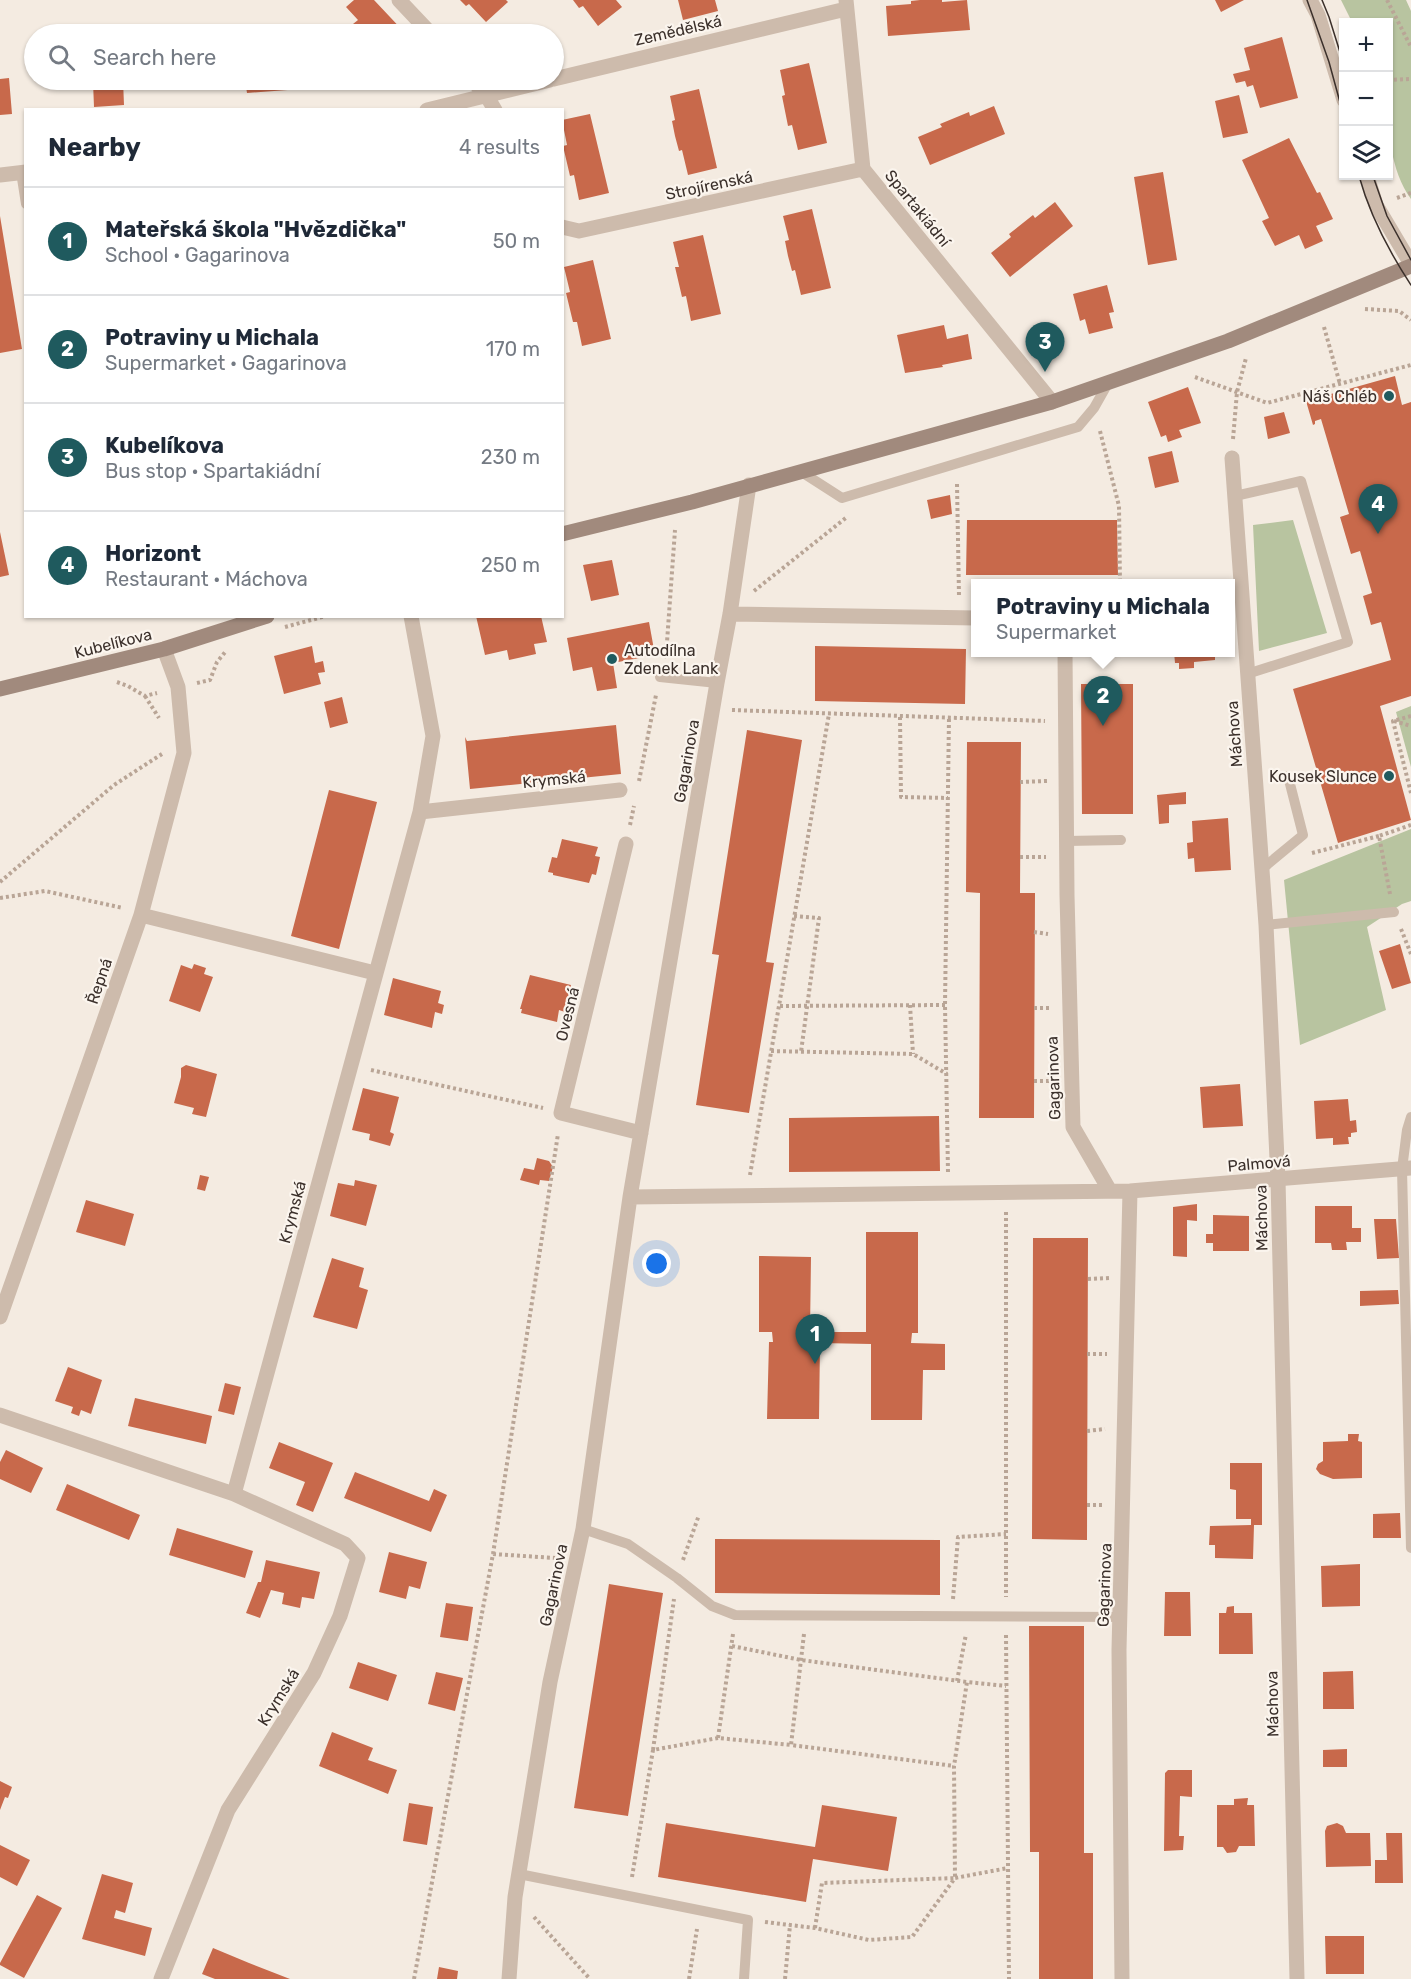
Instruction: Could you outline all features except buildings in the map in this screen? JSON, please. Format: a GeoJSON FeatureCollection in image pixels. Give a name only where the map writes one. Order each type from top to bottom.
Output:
{"type":"FeatureCollection","features":[{"type":"Feature","properties":{"kind":"street"},"geometry":{"type":"LineString","coordinates":[[399,0],[421,24]]}},
{"type":"Feature","properties":{"kind":"street"},"geometry":{"type":"LineString","coordinates":[[1310,0],[1318,15],[1339,84]]}},
{"type":"Feature","properties":{"kind":"street","name":"Zemědělská"},"geometry":{"type":"LineString","coordinates":[[564,76],[846,4]]}},
{"type":"Feature","properties":{"kind":"street","name":"Spartakiádní"},"geometry":{"type":"LineString","coordinates":[[846,4],[863,169],[1052,402]]}},
{"type":"Feature","properties":{"kind":"street"},"geometry":{"type":"LineString","coordinates":[[481,90],[494,108]]}},
{"type":"Feature","properties":{"kind":"street","name":"Zemědělská"},"geometry":{"type":"LineString","coordinates":[[435,108],[507,90]]}},
{"type":"Feature","properties":{"kind":"street","name":"Strojírenská"},"geometry":{"type":"LineString","coordinates":[[564,227],[579,231],[863,169]]}},
{"type":"Feature","properties":{"kind":"street"},"geometry":{"type":"LineString","coordinates":[[0,175],[23,172]]}},
{"type":"Feature","properties":{"kind":"street"},"geometry":{"type":"LineString","coordinates":[[564,534],[692,502],[1107,385],[1228,341],[1411,265],[1376,205],[1368,180]]}},
{"type":"Feature","properties":{"kind":"street","name":"Máchova"},"geometry":{"type":"LineString","coordinates":[[1232,458],[1266,925],[1278,1180],[1297,1979]]}},
{"type":"Feature","properties":{"kind":"street","name":"Gagarinova"},"geometry":{"type":"LineString","coordinates":[[509,1979],[519,1874],[550,1682],[583,1528],[630,1197],[730,614],[749,485]]}},
{"type":"Feature","properties":{"kind":"street"},"geometry":{"type":"LineString","coordinates":[[730,614],[971,618]]}},
{"type":"Feature","properties":{"kind":"street","name":"Kubelíkova"},"geometry":{"type":"LineString","coordinates":[[0,689],[164,650],[261,618]]}},
{"type":"Feature","properties":{"kind":"street","name":"Krymská"},"geometry":{"type":"LineString","coordinates":[[234,1494],[420,812],[433,736],[411,618]]}},
{"type":"Feature","properties":{"kind":"street","name":"Řepná"},"geometry":{"type":"LineString","coordinates":[[0,1317],[141,915],[184,753],[178,687],[164,650]]}},
{"type":"Feature","properties":{"kind":"street","name":"Gagarinova"},"geometry":{"type":"LineString","coordinates":[[1065,657],[1072,1127],[1110,1191]]}},
{"type":"Feature","properties":{"kind":"street","name":"Krymská"},"geometry":{"type":"LineString","coordinates":[[420,812],[620,790]]}},
{"type":"Feature","properties":{"kind":"street","name":"Ovesná"},"geometry":{"type":"LineString","coordinates":[[561,1113],[626,844]]}},
{"type":"Feature","properties":{"kind":"street"},"geometry":{"type":"LineString","coordinates":[[141,915],[375,973]]}},
{"type":"Feature","properties":{"kind":"street"},"geometry":{"type":"LineString","coordinates":[[561,1113],[641,1134]]}},
{"type":"Feature","properties":{"kind":"street","name":"Palmová"},"geometry":{"type":"LineString","coordinates":[[1110,1191],[1407,1169]]}},
{"type":"Feature","properties":{"kind":"street"},"geometry":{"type":"LineString","coordinates":[[630,1197],[1110,1191]]}},
{"type":"Feature","properties":{"kind":"street","name":"Gagarinova"},"geometry":{"type":"LineString","coordinates":[[1122,1979],[1119,1650],[1130,1191]]}},
{"type":"Feature","properties":{"kind":"street","name":"Krymská"},"geometry":{"type":"LineString","coordinates":[[0,1415],[234,1494],[345,1544],[358,1558],[340,1616],[314,1673],[228,1810],[161,1979]]}},
{"type":"Feature","properties":{"kind":"lane"},"geometry":{"type":"LineString","coordinates":[[800,471],[842,498],[1078,427],[1094,408],[1107,385]]}},
{"type":"Feature","properties":{"kind":"lane"},"geometry":{"type":"LineString","coordinates":[[1234,496],[1301,481],[1348,642],[1247,674]]}},
{"type":"Feature","properties":{"kind":"lane"},"geometry":{"type":"LineString","coordinates":[[660,677],[717,683]]}},
{"type":"Feature","properties":{"kind":"lane"},"geometry":{"type":"LineString","coordinates":[[1262,869],[1303,835],[1288,776]]}},
{"type":"Feature","properties":{"kind":"lane"},"geometry":{"type":"LineString","coordinates":[[1067,841],[1121,840]]}},
{"type":"Feature","properties":{"kind":"lane"},"geometry":{"type":"LineString","coordinates":[[1266,925],[1394,912]]}},
{"type":"Feature","properties":{"kind":"lane"},"geometry":{"type":"LineString","coordinates":[[1411,1117],[1407,1130],[1411,1548]]}},
{"type":"Feature","properties":{"kind":"lane"},"geometry":{"type":"LineString","coordinates":[[583,1528],[628,1544],[712,1606],[735,1615],[951,1618],[969,1616],[1121,1617]]}},
{"type":"Feature","properties":{"kind":"lane"},"geometry":{"type":"LineString","coordinates":[[519,1874],[748,1920],[744,1979]]}},
{"type":"Feature","properties":{"kind":"path"},"geometry":{"type":"LineString","coordinates":[[1387,0],[1411,47]]}},
{"type":"Feature","properties":{"kind":"path"},"geometry":{"type":"LineString","coordinates":[[1393,80],[1411,79]]}},
{"type":"Feature","properties":{"kind":"path"},"geometry":{"type":"LineString","coordinates":[[1324,327],[1340,384]]}},
{"type":"Feature","properties":{"kind":"path"},"geometry":{"type":"LineString","coordinates":[[1232,458],[1237,392],[1246,358]]}},
{"type":"Feature","properties":{"kind":"path"},"geometry":{"type":"LineString","coordinates":[[1195,377],[1267,403],[1411,365]]}},
{"type":"Feature","properties":{"kind":"path"},"geometry":{"type":"LineString","coordinates":[[1094,408],[1119,506],[1120,579]]}},
{"type":"Feature","properties":{"kind":"path"},"geometry":{"type":"LineString","coordinates":[[713,710],[1066,721]]}},
{"type":"Feature","properties":{"kind":"path"},"geometry":{"type":"LineString","coordinates":[[746,1197],[829,714]]}},
{"type":"Feature","properties":{"kind":"path"},"geometry":{"type":"LineString","coordinates":[[1393,721],[1411,716]]}},
{"type":"Feature","properties":{"kind":"path"},"geometry":{"type":"LineString","coordinates":[[900,717],[901,797],[948,798]]}},
{"type":"Feature","properties":{"kind":"path"},"geometry":{"type":"LineString","coordinates":[[949,717],[945,1005],[949,1194]]}},
{"type":"Feature","properties":{"kind":"path"},"geometry":{"type":"LineString","coordinates":[[1393,721],[1411,726]]}},
{"type":"Feature","properties":{"kind":"path"},"geometry":{"type":"LineString","coordinates":[[1393,721],[1411,793]]}},
{"type":"Feature","properties":{"kind":"path"},"geometry":{"type":"LineString","coordinates":[[0,882],[114,785],[165,752]]}},
{"type":"Feature","properties":{"kind":"path"},"geometry":{"type":"LineString","coordinates":[[1020,782],[1056,781]]}},
{"type":"Feature","properties":{"kind":"path"},"geometry":{"type":"LineString","coordinates":[[1333,848],[1411,825]]}},
{"type":"Feature","properties":{"kind":"path"},"geometry":{"type":"LineString","coordinates":[[1379,836],[1394,912],[1411,954]]}},
{"type":"Feature","properties":{"kind":"path"},"geometry":{"type":"LineString","coordinates":[[1020,857],[1056,857]]}},
{"type":"Feature","properties":{"kind":"path"},"geometry":{"type":"LineString","coordinates":[[0,898],[45,891],[141,915]]}},
{"type":"Feature","properties":{"kind":"path"},"geometry":{"type":"LineString","coordinates":[[794,916],[819,918],[801,1052]]}},
{"type":"Feature","properties":{"kind":"path"},"geometry":{"type":"LineString","coordinates":[[910,1005],[913,1054]]}},
{"type":"Feature","properties":{"kind":"path"},"geometry":{"type":"LineString","coordinates":[[780,1006],[945,1005]]}},
{"type":"Feature","properties":{"kind":"path"},"geometry":{"type":"LineString","coordinates":[[1034,1008],[1055,1009]]}},
{"type":"Feature","properties":{"kind":"path"},"geometry":{"type":"LineString","coordinates":[[771,1051],[913,1054],[948,1075]]}},
{"type":"Feature","properties":{"kind":"path"},"geometry":{"type":"LineString","coordinates":[[350,1066],[561,1113],[493,1554],[414,1979]]}},
{"type":"Feature","properties":{"kind":"path"},"geometry":{"type":"LineString","coordinates":[[1034,1081],[1056,1081]]}},
{"type":"Feature","properties":{"kind":"path"},"geometry":{"type":"LineString","coordinates":[[1006,1193],[1006,1686],[1009,1979]]}},
{"type":"Feature","properties":{"kind":"path"},"geometry":{"type":"LineString","coordinates":[[1088,1279],[1109,1278]]}},
{"type":"Feature","properties":{"kind":"path"},"geometry":{"type":"LineString","coordinates":[[1087,1354],[1111,1354]]}},
{"type":"Feature","properties":{"kind":"path"},"geometry":{"type":"LineString","coordinates":[[1087,1431],[1112,1428]]}},
{"type":"Feature","properties":{"kind":"path"},"geometry":{"type":"LineString","coordinates":[[629,1896],[653,1750],[676,1578],[699,1515]]}},
{"type":"Feature","properties":{"kind":"path"},"geometry":{"type":"LineString","coordinates":[[951,1618],[958,1537],[1006,1534]]}},
{"type":"Feature","properties":{"kind":"path"},"geometry":{"type":"LineString","coordinates":[[493,1554],[577,1560]]}},
{"type":"Feature","properties":{"kind":"path"},"geometry":{"type":"LineString","coordinates":[[718,1738],[735,1615]]}},
{"type":"Feature","properties":{"kind":"path"},"geometry":{"type":"LineString","coordinates":[[791,1745],[806,1615]]}},
{"type":"Feature","properties":{"kind":"path"},"geometry":{"type":"LineString","coordinates":[[957,1681],[969,1616]]}},
{"type":"Feature","properties":{"kind":"path"},"geometry":{"type":"LineString","coordinates":[[732,1646],[801,1660],[1006,1686]]}},
{"type":"Feature","properties":{"kind":"path"},"geometry":{"type":"LineString","coordinates":[[748,1920],[815,1928],[869,1940],[912,1937],[955,1878],[954,1766],[967,1682]]}},
{"type":"Feature","properties":{"kind":"path"},"geometry":{"type":"LineString","coordinates":[[653,1750],[718,1738],[954,1766]]}},
{"type":"Feature","properties":{"kind":"path"},"geometry":{"type":"LineString","coordinates":[[815,1928],[822,1883],[955,1878],[1008,1868]]}},
{"type":"Feature","properties":{"kind":"path"},"geometry":{"type":"LineString","coordinates":[[516,1897],[590,1979]]}},
{"type":"Feature","properties":{"kind":"path"},"geometry":{"type":"LineString","coordinates":[[689,1979],[700,1910]]}},
{"type":"Feature","properties":{"kind":"path"},"geometry":{"type":"LineString","coordinates":[[785,1979],[790,1925]]}},
{"type":"Feature","properties":{"kind":"green space"},"geometry":{"type":"Polygon","coordinates":[[[1341,0],[1406,0],[1411,11],[1411,199],[1401,181],[1393,154],[1393,18],[1350,18],[1341,0]]]}},
{"type":"Feature","properties":{"kind":"green space"},"geometry":{"type":"Polygon","coordinates":[[[1293,520],[1327,633],[1259,651],[1253,525],[1293,520]]]}},
{"type":"Feature","properties":{"kind":"green space"},"geometry":{"type":"Polygon","coordinates":[[[1411,706],[1411,767],[1396,712],[1411,706]]]}},
{"type":"Feature","properties":{"kind":"green space"},"geometry":{"type":"Polygon","coordinates":[[[1411,829],[1411,901],[1402,904],[1367,927],[1386,1010],[1300,1045],[1284,880],[1411,829]]]}},
{"type":"Feature","properties":{"kind":"tram line"},"geometry":{"type":"LineString","coordinates":[[1307,0],[1339,99]]}},
{"type":"Feature","properties":{"kind":"tram line"},"geometry":{"type":"LineString","coordinates":[[1322,0],[1339,49]]}},
{"type":"Feature","properties":{"kind":"tram line"},"geometry":{"type":"LineString","coordinates":[[1360,180],[1380,232],[1411,285]]}},
{"type":"Feature","properties":{"kind":"tram line"},"geometry":{"type":"LineString","coordinates":[[1374,180],[1387,216],[1411,260]]}},
{"type":"Feature","properties":{"kind":"place","name":"Kubelíkova"},"geometry":{"type":"Point","coordinates":[1045,372]}},
{"type":"Feature","properties":{"kind":"place","name":"Náš Chléb"},"geometry":{"type":"Point","coordinates":[1389,396]}},
{"type":"Feature","properties":{"kind":"place","name":"Horizont"},"geometry":{"type":"Point","coordinates":[1378,534]}},
{"type":"Feature","properties":{"kind":"place","name":"Autodílna Zdenek Lank"},"geometry":{"type":"Point","coordinates":[612,659]}},
{"type":"Feature","properties":{"kind":"place","name":"Potraviny u Michala"},"geometry":{"type":"Point","coordinates":[1103,726]}},
{"type":"Feature","properties":{"kind":"place","name":"Kousek Slunce"},"geometry":{"type":"Point","coordinates":[1389,776]}},
{"type":"Feature","properties":{"kind":"place","name":"Mateřská škola \"Hvězdička\""},"geometry":{"type":"Point","coordinates":[815,1364]}}]}
